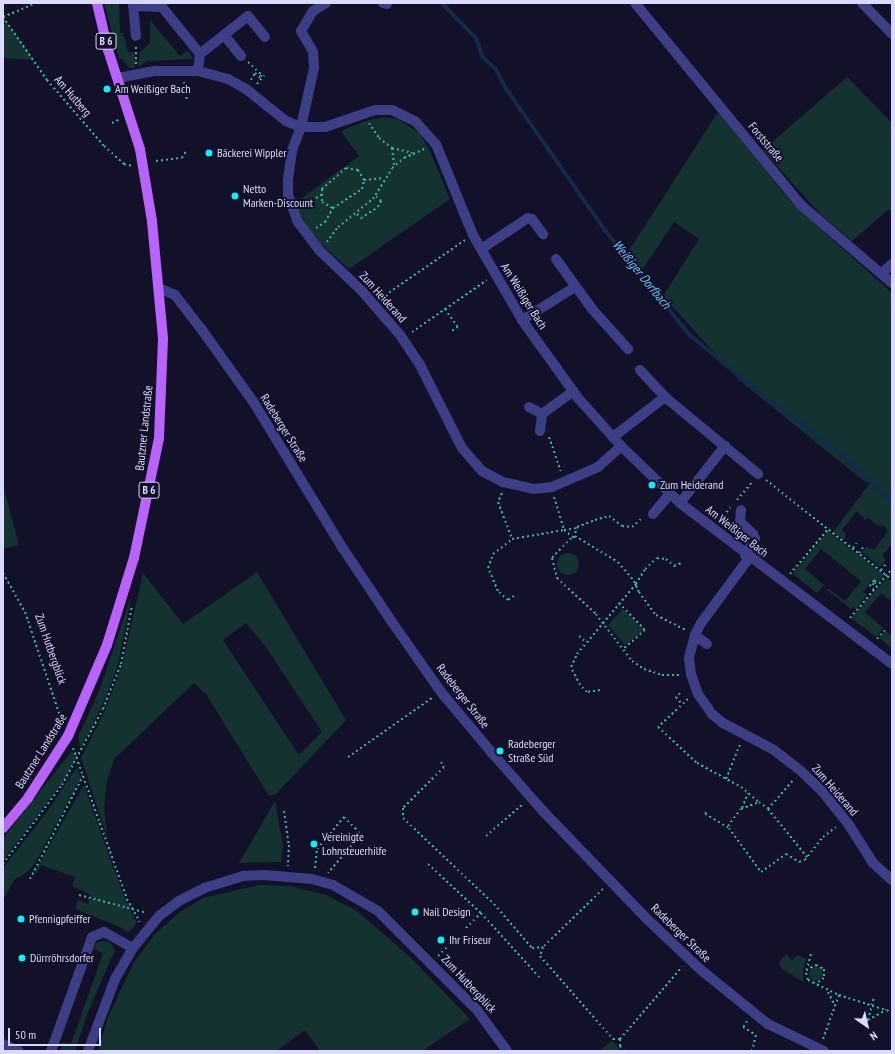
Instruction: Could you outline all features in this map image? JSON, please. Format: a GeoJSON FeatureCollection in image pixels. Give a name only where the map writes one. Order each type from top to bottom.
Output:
{"type":"FeatureCollection","features":[{"type":"Feature","properties":{"kind":"main road","name":"Bautzner Landstraße"},"geometry":{"type":"LineString","coordinates":[[3,828],[28,798],[68,736],[107,645],[134,558],[150,488],[158,438],[163,370],[159,288],[144,168],[97,3]]}},
{"type":"Feature","properties":{"kind":"street","name":"Zum Heiderand"},"geometry":{"type":"LineString","coordinates":[[326,3],[313,12],[301,32],[313,52],[314,68],[301,127],[292,151],[288,181],[288,195],[306,232],[321,252],[374,303],[402,338],[420,365],[462,448],[482,471],[508,483],[533,489],[552,487],[566,483],[598,467],[621,446]]}},
{"type":"Feature","properties":{"kind":"street","name":"Forststraße"},"geometry":{"type":"LineString","coordinates":[[635,3],[801,206],[821,225],[882,273],[892,283]]}},
{"type":"Feature","properties":{"kind":"street"},"geometry":{"type":"LineString","coordinates":[[862,3],[892,34]]}},
{"type":"Feature","properties":{"kind":"street"},"geometry":{"type":"LineString","coordinates":[[136,36],[133,4],[162,7],[200,54]]}},
{"type":"Feature","properties":{"kind":"street"},"geometry":{"type":"LineString","coordinates":[[198,71],[200,54],[248,16],[265,37]]}},
{"type":"Feature","properties":{"kind":"street"},"geometry":{"type":"LineString","coordinates":[[224,35],[244,58]]}},
{"type":"Feature","properties":{"kind":"street","name":"Am Weißiger Bach"},"geometry":{"type":"LineString","coordinates":[[118,78],[155,71],[198,71],[234,82],[286,121],[301,127],[325,127],[364,113],[392,110],[405,114],[427,131],[436,144],[473,235],[522,320],[574,392],[613,437],[680,504],[892,664]]}},
{"type":"Feature","properties":{"kind":"street"},"geometry":{"type":"LineString","coordinates":[[481,249],[528,218],[532,219],[543,234]]}},
{"type":"Feature","properties":{"kind":"street"},"geometry":{"type":"LineString","coordinates":[[556,259],[575,287],[628,349]]}},
{"type":"Feature","properties":{"kind":"street"},"geometry":{"type":"LineString","coordinates":[[882,273],[892,264]]}},
{"type":"Feature","properties":{"kind":"street"},"geometry":{"type":"LineString","coordinates":[[522,320],[575,287]]}},
{"type":"Feature","properties":{"kind":"street","name":"Radeberger Straße"},"geometry":{"type":"LineString","coordinates":[[159,288],[175,295],[254,403],[342,547],[441,692],[531,797],[611,881],[689,959],[752,1014],[823,1047]]}},
{"type":"Feature","properties":{"kind":"street"},"geometry":{"type":"LineString","coordinates":[[640,370],[665,397],[758,474]]}},
{"type":"Feature","properties":{"kind":"street"},"geometry":{"type":"LineString","coordinates":[[542,414],[574,392]]}},
{"type":"Feature","properties":{"kind":"street"},"geometry":{"type":"LineString","coordinates":[[613,437],[665,397]]}},
{"type":"Feature","properties":{"kind":"street"},"geometry":{"type":"LineString","coordinates":[[529,407],[542,414]]}},
{"type":"Feature","properties":{"kind":"street"},"geometry":{"type":"LineString","coordinates":[[542,414],[544,433]]}},
{"type":"Feature","properties":{"kind":"street"},"geometry":{"type":"LineString","coordinates":[[680,504],[725,446]]}},
{"type":"Feature","properties":{"kind":"street"},"geometry":{"type":"LineString","coordinates":[[653,514],[670,494]]}},
{"type":"Feature","properties":{"kind":"street","name":"Zum Heiderand"},"geometry":{"type":"LineString","coordinates":[[741,510],[740,522],[753,534],[754,540],[747,556],[700,623],[695,635],[689,658],[691,674],[698,694],[712,714],[723,723],[774,750],[801,771],[822,791],[845,820],[873,863],[892,880]]}},
{"type":"Feature","properties":{"kind":"street"},"geometry":{"type":"LineString","coordinates":[[695,635],[708,644]]}},
{"type":"Feature","properties":{"kind":"street","name":"Zum Hutbergblick"},"geometry":{"type":"LineString","coordinates":[[88,1051],[115,979],[133,948],[147,929],[179,901],[204,888],[243,876],[287,875],[312,878],[333,885],[378,911],[477,1010],[507,1051]]}},
{"type":"Feature","properties":{"kind":"street"},"geometry":{"type":"LineString","coordinates":[[52,1051],[92,937],[104,932],[133,948]]}},
{"type":"Feature","properties":{"kind":"street"},"geometry":{"type":"LineString","coordinates":[[3,1044],[18,1051]]}},
{"type":"Feature","properties":{"kind":"path"},"geometry":{"type":"LineString","coordinates":[[3,17],[32,4]]}},
{"type":"Feature","properties":{"kind":"path","name":"Am Hutberg"},"geometry":{"type":"LineString","coordinates":[[3,17],[47,80],[104,146],[124,164],[144,168]]}},
{"type":"Feature","properties":{"kind":"path"},"geometry":{"type":"LineString","coordinates":[[136,36],[136,69]]}},
{"type":"Feature","properties":{"kind":"path"},"geometry":{"type":"LineString","coordinates":[[244,58],[262,75],[261,78]]}},
{"type":"Feature","properties":{"kind":"path"},"geometry":{"type":"LineString","coordinates":[[250,80],[255,73],[261,78]]}},
{"type":"Feature","properties":{"kind":"path"},"geometry":{"type":"LineString","coordinates":[[257,84],[264,76]]}},
{"type":"Feature","properties":{"kind":"path"},"geometry":{"type":"LineString","coordinates":[[184,88],[187,101]]}},
{"type":"Feature","properties":{"kind":"path"},"geometry":{"type":"LineString","coordinates":[[364,113],[377,136],[392,148],[414,153]]}},
{"type":"Feature","properties":{"kind":"path"},"geometry":{"type":"LineString","coordinates":[[112,123],[118,120]]}},
{"type":"Feature","properties":{"kind":"path"},"geometry":{"type":"LineString","coordinates":[[321,252],[338,227],[357,214],[375,195],[394,166],[414,153],[436,144]]}},
{"type":"Feature","properties":{"kind":"path"},"geometry":{"type":"LineString","coordinates":[[392,148],[394,166]]}},
{"type":"Feature","properties":{"kind":"path"},"geometry":{"type":"LineString","coordinates":[[156,161],[182,158],[187,150]]}},
{"type":"Feature","properties":{"kind":"path"},"geometry":{"type":"LineString","coordinates":[[333,208],[324,204],[321,194],[322,188],[346,168],[358,170],[364,180]]}},
{"type":"Feature","properties":{"kind":"path"},"geometry":{"type":"LineString","coordinates":[[364,180],[385,178]]}},
{"type":"Feature","properties":{"kind":"path"},"geometry":{"type":"LineString","coordinates":[[306,232],[321,225],[333,208],[359,191],[364,180]]}},
{"type":"Feature","properties":{"kind":"path"},"geometry":{"type":"LineString","coordinates":[[295,212],[321,194]]}},
{"type":"Feature","properties":{"kind":"path"},"geometry":{"type":"LineString","coordinates":[[357,214],[361,218],[378,208],[381,201],[375,195]]}},
{"type":"Feature","properties":{"kind":"path"},"geometry":{"type":"LineString","coordinates":[[374,303],[473,235]]}},
{"type":"Feature","properties":{"kind":"path"},"geometry":{"type":"LineString","coordinates":[[402,338],[495,274]]}},
{"type":"Feature","properties":{"kind":"path"},"geometry":{"type":"LineString","coordinates":[[445,309],[458,327],[452,331]]}},
{"type":"Feature","properties":{"kind":"path"},"geometry":{"type":"LineString","coordinates":[[544,433],[566,483]]}},
{"type":"Feature","properties":{"kind":"path"},"geometry":{"type":"LineString","coordinates":[[758,474],[860,553],[892,580]]}},
{"type":"Feature","properties":{"kind":"path"},"geometry":{"type":"LineString","coordinates":[[508,483],[498,502],[512,539]]}},
{"type":"Feature","properties":{"kind":"path"},"geometry":{"type":"LineString","coordinates":[[552,487],[564,530],[571,538]]}},
{"type":"Feature","properties":{"kind":"path"},"geometry":{"type":"LineString","coordinates":[[568,534],[577,527],[610,516],[622,526],[632,527],[636,523]]}},
{"type":"Feature","properties":{"kind":"path"},"geometry":{"type":"LineString","coordinates":[[784,583],[828,528]]}},
{"type":"Feature","properties":{"kind":"path"},"geometry":{"type":"LineString","coordinates":[[514,596],[508,600],[498,591],[488,568],[493,554],[512,539],[564,530],[573,530]]}},
{"type":"Feature","properties":{"kind":"path"},"geometry":{"type":"LineString","coordinates":[[573,530],[575,536],[618,562],[636,584],[656,615],[695,635]]}},
{"type":"Feature","properties":{"kind":"path"},"geometry":{"type":"LineString","coordinates":[[575,536],[571,538],[552,558],[554,572],[565,587],[603,622],[632,662],[644,669],[673,676],[691,674]]}},
{"type":"Feature","properties":{"kind":"path"},"geometry":{"type":"LineString","coordinates":[[845,542],[848,538]]}},
{"type":"Feature","properties":{"kind":"path"},"geometry":{"type":"LineString","coordinates":[[853,548],[857,543]]}},
{"type":"Feature","properties":{"kind":"path"},"geometry":{"type":"LineString","coordinates":[[860,553],[864,546]]}},
{"type":"Feature","properties":{"kind":"path"},"geometry":{"type":"LineString","coordinates":[[600,690],[587,692],[580,685],[571,668],[586,642],[636,584],[645,569],[657,558],[666,559],[674,566],[681,563]]}},
{"type":"Feature","properties":{"kind":"path"},"geometry":{"type":"LineString","coordinates":[[881,570],[886,564]]}},
{"type":"Feature","properties":{"kind":"path"},"geometry":{"type":"LineString","coordinates":[[849,619],[890,571]]}},
{"type":"Feature","properties":{"kind":"path","name":"Zum Hutbergblick"},"geometry":{"type":"LineString","coordinates":[[3,573],[25,612],[68,736],[84,775],[133,911],[147,929]]}},
{"type":"Feature","properties":{"kind":"path"},"geometry":{"type":"LineString","coordinates":[[874,582],[873,585],[876,582],[874,580],[870,586],[874,590]]}},
{"type":"Feature","properties":{"kind":"path"},"geometry":{"type":"LineString","coordinates":[[619,603],[645,630],[623,649]]}},
{"type":"Feature","properties":{"kind":"path"},"geometry":{"type":"LineString","coordinates":[[877,639],[885,630]]}},
{"type":"Feature","properties":{"kind":"path"},"geometry":{"type":"LineString","coordinates":[[579,636],[586,642]]}},
{"type":"Feature","properties":{"kind":"path"},"geometry":{"type":"LineString","coordinates":[[348,757],[441,692]]}},
{"type":"Feature","properties":{"kind":"path"},"geometry":{"type":"LineString","coordinates":[[680,693],[676,697],[681,703]]}},
{"type":"Feature","properties":{"kind":"path"},"geometry":{"type":"LineString","coordinates":[[698,694],[681,703],[658,727],[692,759],[748,793],[768,809],[808,857]]}},
{"type":"Feature","properties":{"kind":"path"},"geometry":{"type":"LineString","coordinates":[[726,779],[733,766],[733,756],[738,748]]}},
{"type":"Feature","properties":{"kind":"path"},"geometry":{"type":"LineString","coordinates":[[442,762],[444,767],[404,808],[403,818],[494,904],[532,948],[542,947]]}},
{"type":"Feature","properties":{"kind":"path"},"geometry":{"type":"LineString","coordinates":[[768,809],[801,771]]}},
{"type":"Feature","properties":{"kind":"path"},"geometry":{"type":"LineString","coordinates":[[30,879],[84,775]]}},
{"type":"Feature","properties":{"kind":"path"},"geometry":{"type":"LineString","coordinates":[[728,826],[741,809],[748,793]]}},
{"type":"Feature","properties":{"kind":"path"},"geometry":{"type":"LineString","coordinates":[[486,836],[531,797]]}},
{"type":"Feature","properties":{"kind":"path"},"geometry":{"type":"LineString","coordinates":[[741,809],[759,802]]}},
{"type":"Feature","properties":{"kind":"path"},"geometry":{"type":"LineString","coordinates":[[284,811],[289,845],[287,875]]}},
{"type":"Feature","properties":{"kind":"path"},"geometry":{"type":"LineString","coordinates":[[706,812],[705,814],[728,826],[761,872],[786,854],[799,862],[808,857],[823,837],[845,820]]}},
{"type":"Feature","properties":{"kind":"path"},"geometry":{"type":"LineString","coordinates":[[315,871],[317,849],[344,817],[361,834],[325,876]]}},
{"type":"Feature","properties":{"kind":"path"},"geometry":{"type":"LineString","coordinates":[[428,864],[481,913],[541,979]]}},
{"type":"Feature","properties":{"kind":"path"},"geometry":{"type":"LineString","coordinates":[[611,881],[542,947],[540,956],[613,1039],[620,1039]]}},
{"type":"Feature","properties":{"kind":"path"},"geometry":{"type":"LineString","coordinates":[[79,895],[133,911],[147,913]]}},
{"type":"Feature","properties":{"kind":"path"},"geometry":{"type":"LineString","coordinates":[[466,928],[481,913]]}},
{"type":"Feature","properties":{"kind":"path"},"geometry":{"type":"LineString","coordinates":[[436,958],[452,942]]}},
{"type":"Feature","properties":{"kind":"path"},"geometry":{"type":"LineString","coordinates":[[811,954],[806,970],[808,980],[839,995],[892,1012]]}},
{"type":"Feature","properties":{"kind":"path"},"geometry":{"type":"LineString","coordinates":[[624,1051],[620,1046],[620,1039],[689,959]]}},
{"type":"Feature","properties":{"kind":"path"},"geometry":{"type":"LineString","coordinates":[[806,970],[816,965],[824,969],[824,978],[816,984]]}},
{"type":"Feature","properties":{"kind":"path"},"geometry":{"type":"LineString","coordinates":[[826,990],[832,997],[835,1009]]}},
{"type":"Feature","properties":{"kind":"path"},"geometry":{"type":"LineString","coordinates":[[823,1047],[839,995]]}},
{"type":"Feature","properties":{"kind":"path"},"geometry":{"type":"LineString","coordinates":[[868,1020],[874,998]]}},
{"type":"Feature","properties":{"kind":"path"},"geometry":{"type":"LineString","coordinates":[[862,1023],[887,1010]]}},
{"type":"Feature","properties":{"kind":"path"},"geometry":{"type":"LineString","coordinates":[[752,1014],[743,1027],[756,1035],[752,1051]]}},
{"type":"Feature","properties":{"kind":"green space"},"geometry":{"type":"Polygon","coordinates":[[[104,3],[119,3],[120,33],[123,33],[128,51],[135,53],[135,68],[129,68],[122,59],[119,59],[104,3]]]}},
{"type":"Feature","properties":{"kind":"green space"},"geometry":{"type":"Polygon","coordinates":[[[3,17],[21,41],[34,60],[3,58],[3,17]]]}},
{"type":"Feature","properties":{"kind":"green space"},"geometry":{"type":"Polygon","coordinates":[[[150,20],[180,56],[188,50],[193,59],[147,61],[138,67],[139,53],[150,43],[150,20]]]}},
{"type":"Feature","properties":{"kind":"green space"},"geometry":{"type":"Polygon","coordinates":[[[847,77],[892,123],[892,213],[889,209],[852,241],[820,214],[763,150],[847,77]]]}},
{"type":"Feature","properties":{"kind":"green space"},"geometry":{"type":"Polygon","coordinates":[[[718,112],[791,202],[892,293],[892,544],[882,556],[886,560],[880,567],[862,552],[866,547],[874,550],[888,531],[884,526],[876,525],[868,517],[866,520],[857,511],[842,530],[846,534],[844,540],[833,532],[870,483],[864,481],[738,379],[663,296],[699,239],[674,222],[642,270],[628,252],[718,112]]]}},
{"type":"Feature","properties":{"kind":"green space"},"geometry":{"type":"Polygon","coordinates":[[[385,117],[400,120],[419,133],[429,149],[450,199],[349,269],[321,244],[306,225],[295,203],[359,156],[341,131],[365,121],[385,117]]]}},
{"type":"Feature","properties":{"kind":"green space"},"geometry":{"type":"Polygon","coordinates":[[[3,485],[19,545],[3,549],[3,485]]]}},
{"type":"Feature","properties":{"kind":"green space"},"geometry":{"type":"Polygon","coordinates":[[[828,531],[884,575],[878,583],[873,579],[863,592],[867,595],[856,609],[853,607],[851,609],[827,590],[829,589],[845,601],[861,581],[821,549],[805,569],[824,585],[817,593],[793,574],[828,531]]]}},
{"type":"Feature","properties":{"kind":"green space"},"geometry":{"type":"Polygon","coordinates":[[[568,553],[576,556],[579,564],[576,572],[568,575],[560,572],[557,564],[560,556],[568,553]]]}},
{"type":"Feature","properties":{"kind":"green space"},"geometry":{"type":"Polygon","coordinates":[[[257,572],[346,720],[276,794],[269,796],[206,694],[194,683],[114,759],[107,781],[104,808],[107,837],[81,758],[104,713],[122,666],[143,573],[183,624],[257,572]],[[246,623],[223,640],[298,754],[301,753],[322,732],[266,647],[246,623]]]}},
{"type":"Feature","properties":{"kind":"green space"},"geometry":{"type":"Polygon","coordinates":[[[887,578],[892,582],[892,602],[881,593],[865,612],[883,628],[876,637],[851,618],[887,578]]]}},
{"type":"Feature","properties":{"kind":"green space"},"geometry":{"type":"Polygon","coordinates":[[[132,594],[118,664],[108,693],[81,749],[78,737],[100,689],[132,594]]]}},
{"type":"Feature","properties":{"kind":"green space"},"geometry":{"type":"Polygon","coordinates":[[[623,609],[644,630],[625,645],[608,625],[623,609]]]}},
{"type":"Feature","properties":{"kind":"green space"},"geometry":{"type":"Polygon","coordinates":[[[886,631],[892,636],[892,649],[879,638],[886,631]]]}},
{"type":"Feature","properties":{"kind":"green space"},"geometry":{"type":"Polygon","coordinates":[[[72,751],[76,760],[62,783],[3,861],[3,838],[72,751]]]}},
{"type":"Feature","properties":{"kind":"green space"},"geometry":{"type":"Polygon","coordinates":[[[77,767],[81,778],[37,860],[29,871],[14,880],[3,900],[3,868],[47,812],[77,767]]]}},
{"type":"Feature","properties":{"kind":"green space"},"geometry":{"type":"Polygon","coordinates":[[[84,785],[122,892],[137,923],[128,933],[120,927],[75,909],[78,900],[88,904],[91,895],[72,886],[75,877],[41,865],[37,873],[34,873],[84,785]]]}},
{"type":"Feature","properties":{"kind":"green space"},"geometry":{"type":"Polygon","coordinates":[[[275,801],[283,846],[281,862],[239,863],[275,801]]]}},
{"type":"Feature","properties":{"kind":"green space"},"geometry":{"type":"Polygon","coordinates":[[[259,885],[290,886],[326,895],[357,911],[409,956],[470,1019],[422,1051],[320,1051],[305,1030],[276,1051],[98,1051],[108,1017],[134,962],[155,934],[180,912],[203,898],[259,885]]]}},
{"type":"Feature","properties":{"kind":"green space"},"geometry":{"type":"Polygon","coordinates":[[[97,942],[110,942],[115,950],[88,1012],[75,1051],[61,1051],[62,1042],[71,1044],[103,953],[94,949],[97,942]]]}},
{"type":"Feature","properties":{"kind":"green space"},"geometry":{"type":"Polygon","coordinates":[[[786,954],[792,960],[798,955],[806,959],[803,972],[803,982],[781,968],[779,962],[786,954]]]}},
{"type":"Feature","properties":{"kind":"green space"},"geometry":{"type":"Polygon","coordinates":[[[813,967],[819,967],[823,971],[823,977],[819,981],[813,981],[809,977],[809,971],[813,967]]]}},
{"type":"Feature","properties":{"kind":"green space"},"geometry":{"type":"Polygon","coordinates":[[[612,1041],[621,1051],[599,1051],[612,1041]]]}},
{"type":"Feature","properties":{"kind":"waterway","name":"Weißiger Dorfbach"},"geometry":{"type":"LineString","coordinates":[[442,3],[477,39],[483,57],[496,69],[506,88],[605,230],[690,335],[783,412],[807,427],[850,462],[892,501]]}},
{"type":"Feature","properties":{"kind":"place","name":"Am Weißiger Bach"},"geometry":{"type":"Point","coordinates":[107,89]}},
{"type":"Feature","properties":{"kind":"place","name":"Bäckerei Wippler"},"geometry":{"type":"Point","coordinates":[209,153]}},
{"type":"Feature","properties":{"kind":"place","name":"Netto Marken-Discount"},"geometry":{"type":"Point","coordinates":[235,196]}},
{"type":"Feature","properties":{"kind":"place","name":"Zum Heiderand"},"geometry":{"type":"Point","coordinates":[652,485]}},
{"type":"Feature","properties":{"kind":"place","name":"Radeberger Straße Süd"},"geometry":{"type":"Point","coordinates":[500,751]}},
{"type":"Feature","properties":{"kind":"place","name":"Vereinigte Lohnsteuerhilfe"},"geometry":{"type":"Point","coordinates":[314,844]}},
{"type":"Feature","properties":{"kind":"place","name":"Nail Design"},"geometry":{"type":"Point","coordinates":[415,912]}},
{"type":"Feature","properties":{"kind":"place","name":"Pfennigpfeiffer"},"geometry":{"type":"Point","coordinates":[21,919]}},
{"type":"Feature","properties":{"kind":"place","name":"Ihr Friseur"},"geometry":{"type":"Point","coordinates":[441,940]}},
{"type":"Feature","properties":{"kind":"place","name":"Dürrröhrsdorfer"},"geometry":{"type":"Point","coordinates":[22,958]}}]}
